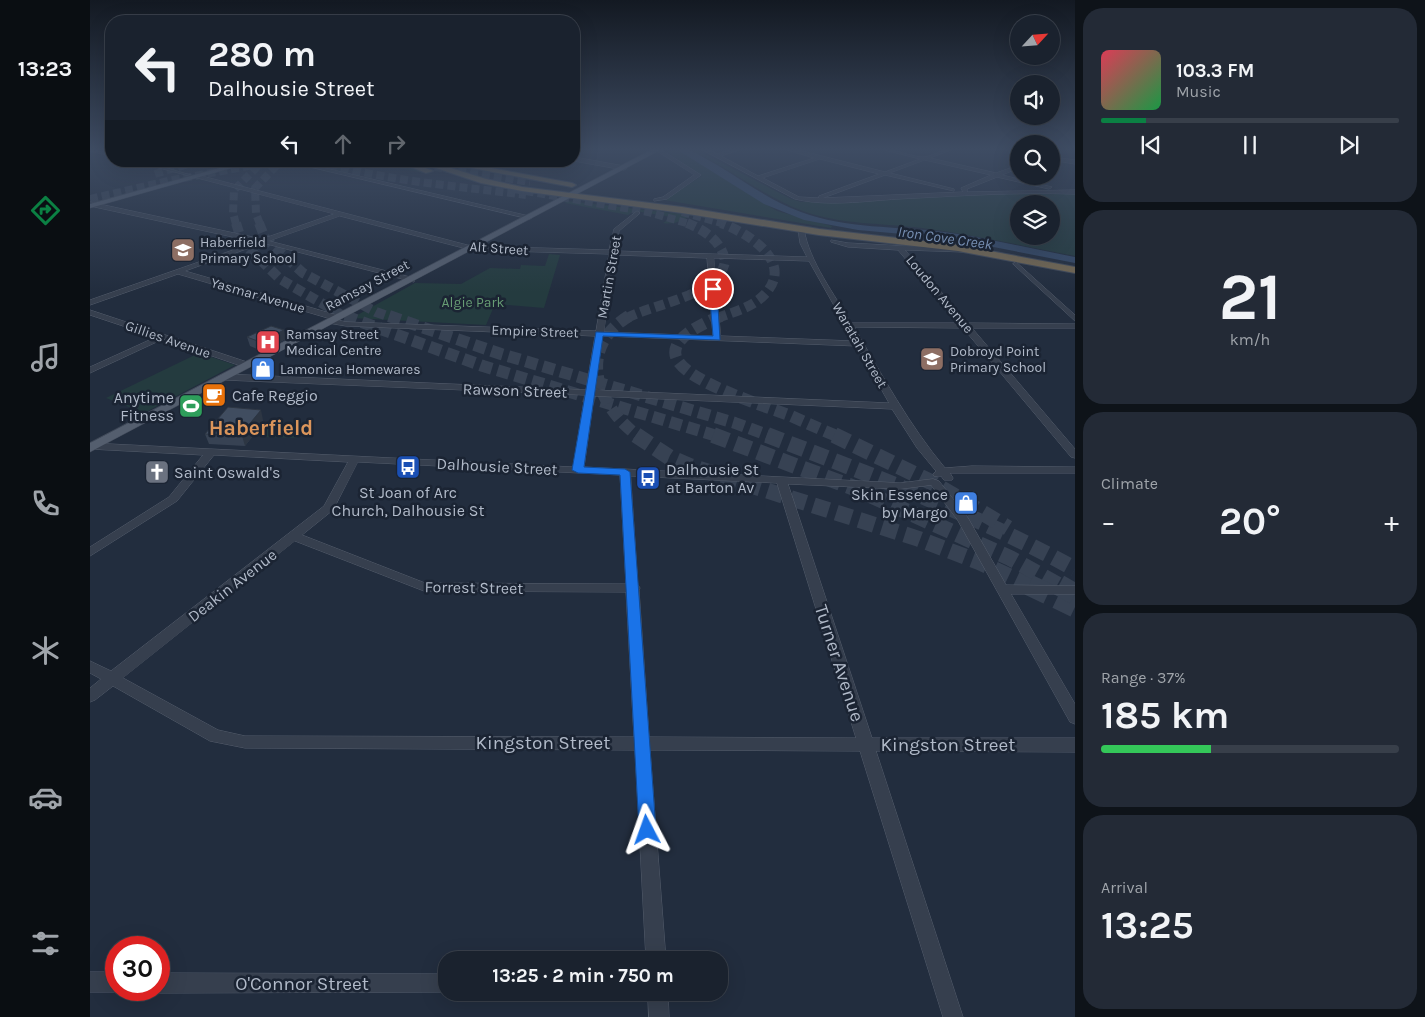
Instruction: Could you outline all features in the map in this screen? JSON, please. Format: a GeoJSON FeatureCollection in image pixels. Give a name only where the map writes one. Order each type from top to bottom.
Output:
{"type":"FeatureCollection","features":[{"type":"Feature","properties":{"kind":"highway"},"geometry":{"type":"LineString","coordinates":[[582,196],[988,252],[1075,268]]}},
{"type":"Feature","properties":{"kind":"highway"},"geometry":{"type":"LineString","coordinates":[[623,196],[803,227],[969,247],[1075,268]]}},
{"type":"Feature","properties":{"kind":"highway"},"geometry":{"type":"LineString","coordinates":[[631,196],[803,227]]}},
{"type":"Feature","properties":{"kind":"highway"},"geometry":{"type":"LineString","coordinates":[[604,204],[721,216]]}},
{"type":"Feature","properties":{"kind":"main road"},"geometry":{"type":"LineString","coordinates":[[91,204],[119,196]]}},
{"type":"Feature","properties":{"kind":"main road","name":"Ramsay Street"},"geometry":{"type":"LineString","coordinates":[[91,447],[568,196]]}},
{"type":"Feature","properties":{"kind":"street","name":"Alt Street"},"geometry":{"type":"LineString","coordinates":[[272,196],[471,248],[811,259]]}},
{"type":"Feature","properties":{"kind":"street"},"geometry":{"type":"LineString","coordinates":[[444,196],[530,216]]}},
{"type":"Feature","properties":{"kind":"street"},"geometry":{"type":"LineString","coordinates":[[656,200],[667,196]]}},
{"type":"Feature","properties":{"kind":"street"},"geometry":{"type":"LineString","coordinates":[[794,196],[818,200],[913,196]]}},
{"type":"Feature","properties":{"kind":"street"},"geometry":{"type":"LineString","coordinates":[[818,200],[823,196]]}},
{"type":"Feature","properties":{"kind":"street"},"geometry":{"type":"LineString","coordinates":[[91,204],[264,242],[411,280]]}},
{"type":"Feature","properties":{"kind":"street","name":"Martin Street"},"geometry":{"type":"LineString","coordinates":[[578,470],[612,253],[618,227],[637,213]]}},
{"type":"Feature","properties":{"kind":"street"},"geometry":{"type":"LineString","coordinates":[[90,303],[339,214]]}},
{"type":"Feature","properties":{"kind":"street","name":"Waratah Street"},"geometry":{"type":"LineString","coordinates":[[803,227],[803,243],[811,259],[921,446],[921,456],[930,470],[940,478],[1075,718]]}},
{"type":"Feature","properties":{"kind":"street"},"geometry":{"type":"LineString","coordinates":[[833,240],[844,244],[969,252]]}},
{"type":"Feature","properties":{"kind":"street","name":"Loudon Avenue"},"geometry":{"type":"LineString","coordinates":[[900,248],[1075,455]]}},
{"type":"Feature","properties":{"kind":"street"},"geometry":{"type":"LineString","coordinates":[[710,256],[717,338]]}},
{"type":"Feature","properties":{"kind":"street"},"geometry":{"type":"LineString","coordinates":[[1016,264],[1075,319]]}},
{"type":"Feature","properties":{"kind":"street","name":"Yasmar Avenue"},"geometry":{"type":"LineString","coordinates":[[179,272],[334,320]]}},
{"type":"Feature","properties":{"kind":"street","name":"Gillies Avenue"},"geometry":{"type":"LineString","coordinates":[[90,312],[247,366]]}},
{"type":"Feature","properties":{"kind":"street","name":"Empire Street"},"geometry":{"type":"LineString","coordinates":[[334,320],[599,334],[860,344]]}},
{"type":"Feature","properties":{"kind":"street"},"geometry":{"type":"LineString","coordinates":[[849,325],[1075,326]]}},
{"type":"Feature","properties":{"kind":"street"},"geometry":{"type":"LineString","coordinates":[[90,370],[162,337]]}},
{"type":"Feature","properties":{"kind":"street","name":"Rawson Street"},"geometry":{"type":"LineString","coordinates":[[224,377],[896,406]]}},
{"type":"Feature","properties":{"kind":"street","name":"Dalhousie Street"},"geometry":{"type":"LineString","coordinates":[[91,447],[900,486],[994,470],[1075,470]]}},
{"type":"Feature","properties":{"kind":"street"},"geometry":{"type":"LineString","coordinates":[[90,552],[173,499],[211,452]]}},
{"type":"Feature","properties":{"kind":"street","name":"Deakin Avenue"},"geometry":{"type":"LineString","coordinates":[[90,696],[328,508],[355,459]]}},
{"type":"Feature","properties":{"kind":"street"},"geometry":{"type":"LineString","coordinates":[[625,472],[634,588],[655,951]]}},
{"type":"Feature","properties":{"kind":"street","name":"Turner Avenue"},"geometry":{"type":"LineString","coordinates":[[782,480],[953,1017]]}},
{"type":"Feature","properties":{"kind":"street","name":"Forrest Street"},"geometry":{"type":"LineString","coordinates":[[294,536],[424,587],[634,588]]}},
{"type":"Feature","properties":{"kind":"street"},"geometry":{"type":"LineString","coordinates":[[1003,590],[1075,590]]}},
{"type":"Feature","properties":{"kind":"street","name":"Kingston Street"},"geometry":{"type":"LineString","coordinates":[[90,666],[215,736],[245,742],[1075,745]]}},
{"type":"Feature","properties":{"kind":"street"},"geometry":{"type":"LineString","coordinates":[[90,982],[105,982]]}},
{"type":"Feature","properties":{"kind":"street","name":"O'Connor Street"},"geometry":{"type":"LineString","coordinates":[[170,983],[438,984]]}},
{"type":"Feature","properties":{"kind":"street"},"geometry":{"type":"LineString","coordinates":[[658,1001],[659,1017]]}},
{"type":"Feature","properties":{"kind":"green space"},"geometry":{"type":"Polygon","coordinates":[[[670,196],[753,196],[777,211],[832,226],[831,228],[664,200],[670,196]]]}},
{"type":"Feature","properties":{"kind":"green space"},"geometry":{"type":"Polygon","coordinates":[[[771,196],[786,196],[801,202],[931,196],[1010,196],[1010,243],[907,226],[832,219],[817,216],[771,196]]]}},
{"type":"Feature","properties":{"kind":"green space"},"geometry":{"type":"Polygon","coordinates":[[[1060,196],[1075,196],[1075,256],[1019,245],[1060,245],[1060,196]]]}},
{"type":"Feature","properties":{"kind":"green space"},"geometry":{"type":"Polygon","coordinates":[[[567,201],[691,215],[678,222],[663,223],[672,217],[635,211],[628,215],[565,203],[567,201]]]}},
{"type":"Feature","properties":{"kind":"green space","name":"Algie Park"},"geometry":{"type":"Polygon","coordinates":[[[549,254],[560,255],[544,308],[495,304],[486,325],[352,318],[415,283],[461,284],[490,268],[520,269],[521,265],[545,266],[549,254]]]}},
{"type":"Feature","properties":{"kind":"green space"},"geometry":{"type":"Polygon","coordinates":[[[199,353],[235,365],[144,413],[106,398],[199,353]]]}},
{"type":"Feature","properties":{"kind":"green space"},"geometry":{"type":"Polygon","coordinates":[[[271,424],[305,425],[297,438],[262,437],[271,424]]]}},
{"type":"Feature","properties":{"kind":"water","name":"Iron Cove Creek"},"geometry":{"type":"Polygon","coordinates":[[[752,196],[769,196],[801,212],[836,221],[977,237],[1075,257],[1075,263],[947,238],[858,230],[804,220],[764,204],[752,196]]]}},
{"type":"Feature","properties":{"kind":"building"},"geometry":{"type":"Polygon","coordinates":[[[271,326],[284,330],[260,342],[247,337],[271,326]]]}},
{"type":"Feature","properties":{"kind":"building"},"geometry":{"type":"Polygon","coordinates":[[[228,407],[261,410],[242,436],[205,434],[228,407]]]}},
{"type":"Feature","properties":{"kind":"tunnel"},"geometry":{"type":"LineString","coordinates":[[90,199],[101,196]]}},
{"type":"Feature","properties":{"kind":"tunnel"},"geometry":{"type":"LineString","coordinates":[[234,196],[233,213],[236,224]]}},
{"type":"Feature","properties":{"kind":"tunnel"},"geometry":{"type":"LineString","coordinates":[[255,196],[256,214],[260,224]]}},
{"type":"Feature","properties":{"kind":"tunnel"},"geometry":{"type":"LineString","coordinates":[[557,196],[648,212],[688,223]]}},
{"type":"Feature","properties":{"kind":"tunnel"},"geometry":{"type":"LineString","coordinates":[[682,212],[725,224]]}},
{"type":"Feature","properties":{"kind":"tunnel"},"geometry":{"type":"LineString","coordinates":[[236,223],[242,242],[280,279],[347,318]]}},
{"type":"Feature","properties":{"kind":"tunnel"},"geometry":{"type":"LineString","coordinates":[[259,223],[265,238],[303,273],[376,312],[393,318]]}},
{"type":"Feature","properties":{"kind":"tunnel"},"geometry":{"type":"LineString","coordinates":[[627,318],[699,290],[712,282],[721,273],[725,261],[716,242],[700,229],[688,223]]}},
{"type":"Feature","properties":{"kind":"tunnel"},"geometry":{"type":"LineString","coordinates":[[717,318],[743,309],[760,299],[773,282],[775,271],[771,260],[755,241],[721,223]]}},
{"type":"Feature","properties":{"kind":"tunnel"},"geometry":{"type":"LineString","coordinates":[[345,316],[483,366],[608,403]]}},
{"type":"Feature","properties":{"kind":"tunnel"},"geometry":{"type":"LineString","coordinates":[[389,316],[501,354],[600,383]]}},
{"type":"Feature","properties":{"kind":"tunnel"},"geometry":{"type":"LineString","coordinates":[[600,383],[597,360],[602,344],[612,329],[629,316]]}},
{"type":"Feature","properties":{"kind":"tunnel"},"geometry":{"type":"LineString","coordinates":[[721,316],[689,332],[677,346],[675,353],[678,361],[686,370],[713,386],[837,436]]}},
{"type":"Feature","properties":{"kind":"tunnel"},"geometry":{"type":"LineString","coordinates":[[600,383],[735,423],[770,436]]}},
{"type":"Feature","properties":{"kind":"tunnel"},"geometry":{"type":"LineString","coordinates":[[600,383],[608,403]]}},
{"type":"Feature","properties":{"kind":"tunnel"},"geometry":{"type":"LineString","coordinates":[[608,403],[717,436]]}},
{"type":"Feature","properties":{"kind":"tunnel"},"geometry":{"type":"LineString","coordinates":[[608,403],[623,423],[638,436]]}},
{"type":"Feature","properties":{"kind":"tunnel"},"geometry":{"type":"LineString","coordinates":[[636,435],[669,457],[690,466],[919,539],[979,562],[1032,587]]}},
{"type":"Feature","properties":{"kind":"tunnel"},"geometry":{"type":"LineString","coordinates":[[713,435],[857,489],[1010,558],[1062,587]]}},
{"type":"Feature","properties":{"kind":"tunnel"},"geometry":{"type":"LineString","coordinates":[[767,435],[962,513],[1075,569]]}},
{"type":"Feature","properties":{"kind":"tunnel"},"geometry":{"type":"LineString","coordinates":[[834,435],[931,482],[1008,528]]}},
{"type":"Feature","properties":{"kind":"tunnel"},"geometry":{"type":"LineString","coordinates":[[1029,585],[1075,607]]}},
{"type":"Feature","properties":{"kind":"tunnel"},"geometry":{"type":"LineString","coordinates":[[1059,585],[1075,594]]}},
{"type":"Feature","properties":{"kind":"place","name":"Haberfield Primary School"},"geometry":{"type":"Point","coordinates":[183,250]}},
{"type":"Feature","properties":{"kind":"place","name":"Ramsay Street Medical Centre"},"geometry":{"type":"Point","coordinates":[268,342]}},
{"type":"Feature","properties":{"kind":"place","name":"Dobroyd Point Primary School"},"geometry":{"type":"Point","coordinates":[932,359]}},
{"type":"Feature","properties":{"kind":"place","name":"Lamonica Homewares"},"geometry":{"type":"Point","coordinates":[263,369]}},
{"type":"Feature","properties":{"kind":"place","name":"Cafe Reggio"},"geometry":{"type":"Point","coordinates":[214,395]}},
{"type":"Feature","properties":{"kind":"place","name":"Anytime Fitness"},"geometry":{"type":"Point","coordinates":[191,406]}},
{"type":"Feature","properties":{"kind":"place","name":"St Joan of Arc Church, Dalhousie St"},"geometry":{"type":"Point","coordinates":[408,467]}},
{"type":"Feature","properties":{"kind":"place","name":"Saint Oswald's"},"geometry":{"type":"Point","coordinates":[157,472]}},
{"type":"Feature","properties":{"kind":"place","name":"Dalhousie St at Barton Av"},"geometry":{"type":"Point","coordinates":[648,478]}},
{"type":"Feature","properties":{"kind":"place","name":"Skin Essence by Margo"},"geometry":{"type":"Point","coordinates":[966,503]}},
{"type":"Feature","properties":{"kind":"district","name":"Haberfield"},"geometry":{"type":"Point","coordinates":[261,428]}},
{"type":"Feature","properties":{"kind":"route"},"geometry":{"type":"LineString","coordinates":[[647,830],[634,588],[625,472],[578,470],[599,334],[717,338],[713,289]]}}]}
